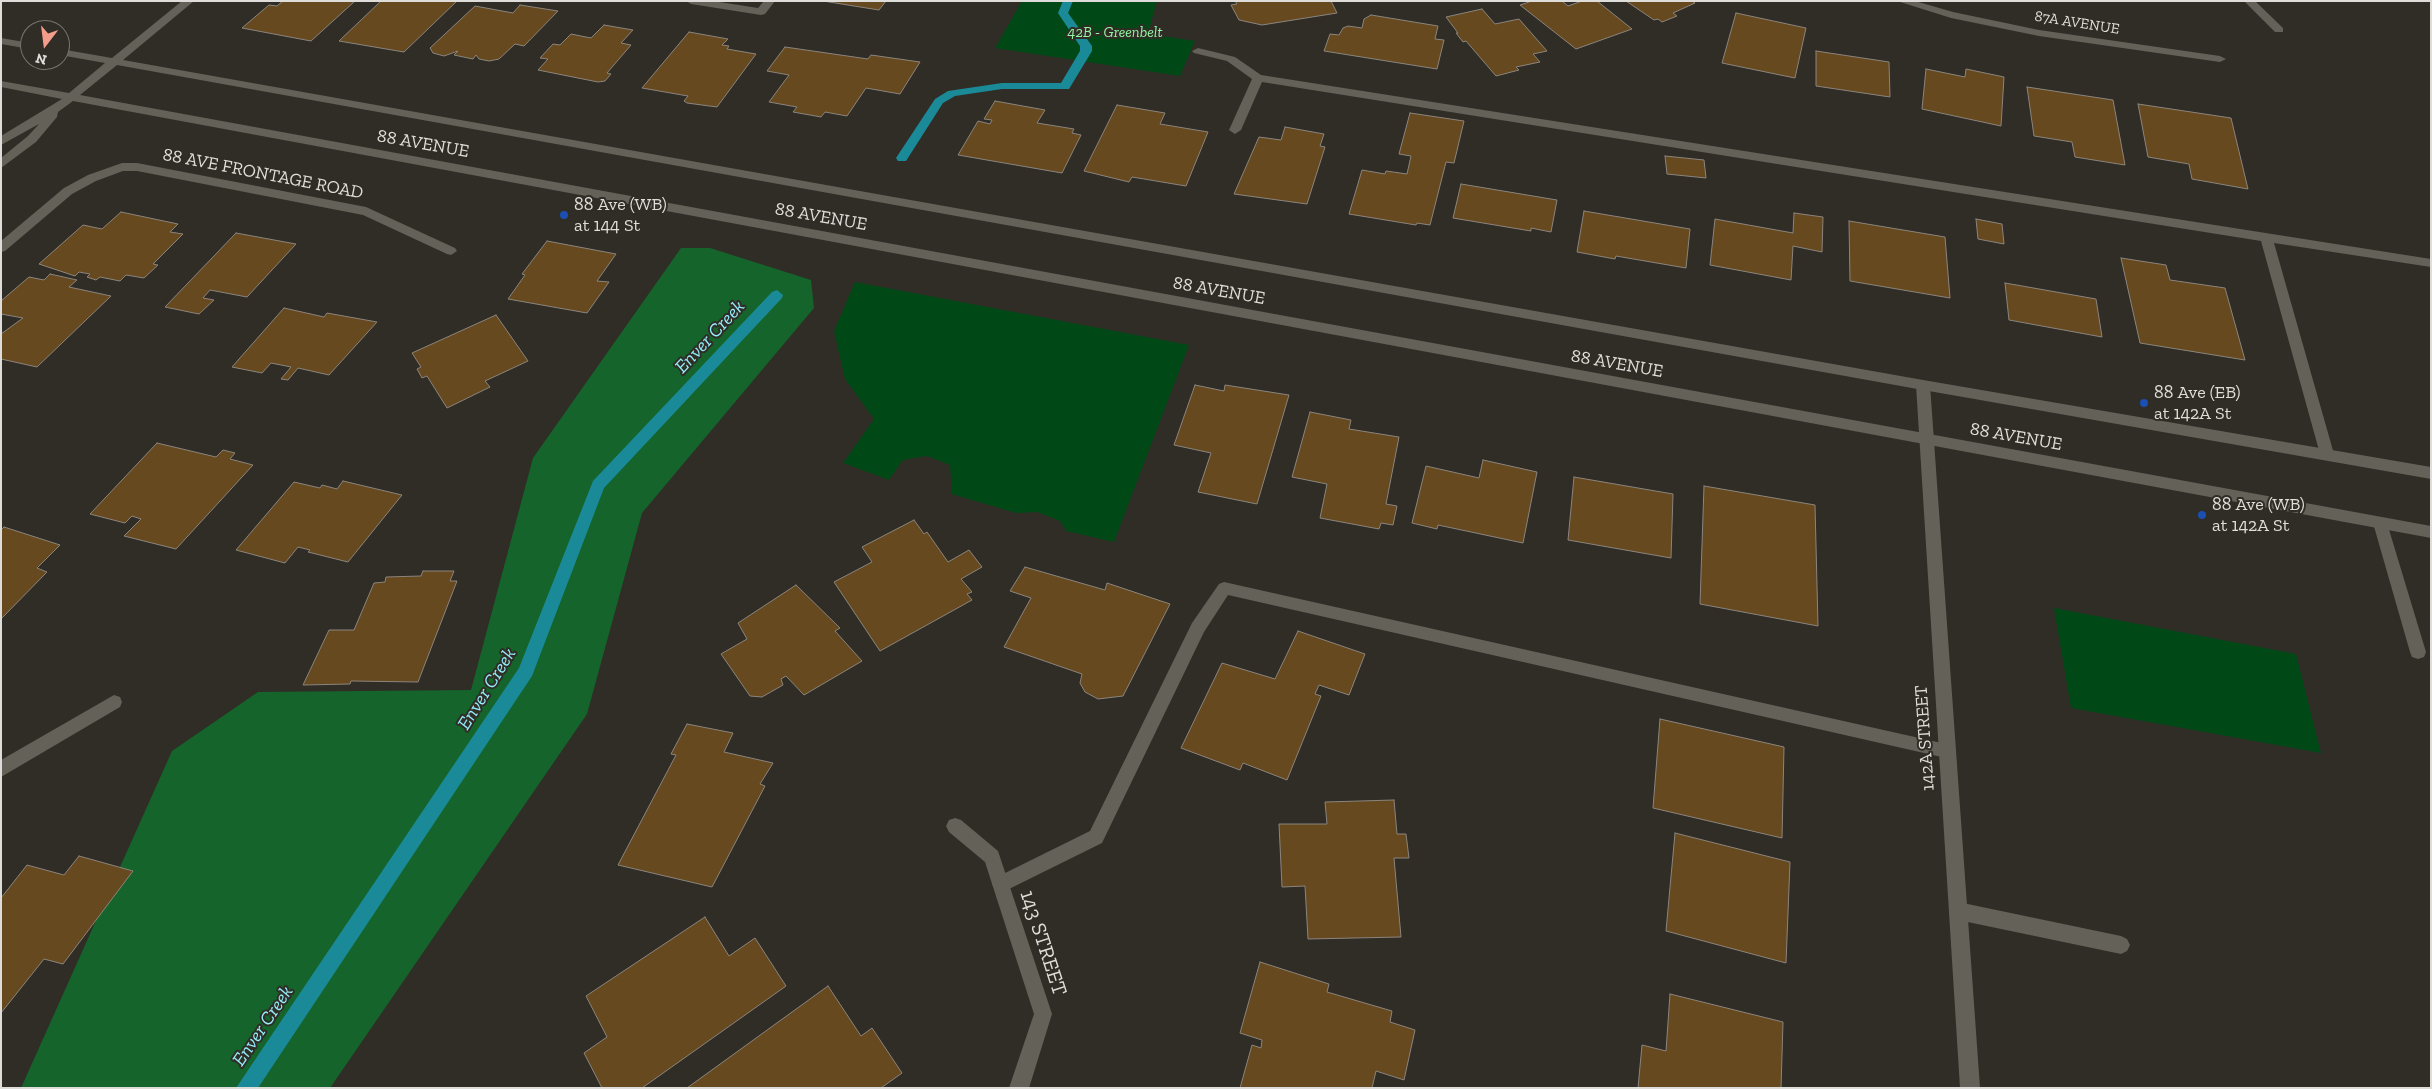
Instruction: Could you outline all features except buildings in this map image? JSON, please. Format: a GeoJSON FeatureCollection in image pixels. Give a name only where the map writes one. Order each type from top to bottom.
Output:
{"type":"FeatureCollection","features":[{"type":"Feature","properties":{"kind":"main road"},"geometry":{"type":"LineString","coordinates":[[1,141],[65,102],[189,1]]}},
{"type":"Feature","properties":{"kind":"main road"},"geometry":{"type":"LineString","coordinates":[[691,1],[761,12],[770,1]]}},
{"type":"Feature","properties":{"kind":"main road","name":"87A AVENUE"},"geometry":{"type":"LineString","coordinates":[[1902,1],[1951,14],[2039,33],[2220,58]]}},
{"type":"Feature","properties":{"kind":"main road"},"geometry":{"type":"LineString","coordinates":[[1951,14],[1956,1]]}},
{"type":"Feature","properties":{"kind":"main road"},"geometry":{"type":"LineString","coordinates":[[2250,1],[2279,30]]}},
{"type":"Feature","properties":{"kind":"main road"},"geometry":{"type":"LineString","coordinates":[[1,41],[20,44]]}},
{"type":"Feature","properties":{"kind":"main road"},"geometry":{"type":"LineString","coordinates":[[1198,51],[1231,59],[1258,78],[2431,263]]}},
{"type":"Feature","properties":{"kind":"main road","name":"88 AVENUE"},"geometry":{"type":"LineString","coordinates":[[70,54],[1924,385],[2431,473]]}},
{"type":"Feature","properties":{"kind":"main road"},"geometry":{"type":"LineString","coordinates":[[1235,130],[1258,78]]}},
{"type":"Feature","properties":{"kind":"main road","name":"88 AVENUE"},"geometry":{"type":"LineString","coordinates":[[1,84],[65,102],[2431,532]]}},
{"type":"Feature","properties":{"kind":"main road"},"geometry":{"type":"LineString","coordinates":[[1,164],[32,139],[65,102]]}},
{"type":"Feature","properties":{"kind":"main road","name":"88 AVE FRONTAGE ROAD"},"geometry":{"type":"LineString","coordinates":[[1,248],[68,191],[92,178],[122,167],[138,167],[366,211],[451,251]]}},
{"type":"Feature","properties":{"kind":"main road"},"geometry":{"type":"LineString","coordinates":[[2266,238],[2327,454]]}},
{"type":"Feature","properties":{"kind":"main road","name":"142A STREET"},"geometry":{"type":"LineString","coordinates":[[1924,385],[1946,751],[1970,1088]]}},
{"type":"Feature","properties":{"kind":"main road"},"geometry":{"type":"LineString","coordinates":[[2380,523],[2418,652]]}},
{"type":"Feature","properties":{"kind":"main road"},"geometry":{"type":"LineString","coordinates":[[1001,884],[1096,837],[1198,628],[1224,588],[1946,751]]}},
{"type":"Feature","properties":{"kind":"main road"},"geometry":{"type":"LineString","coordinates":[[1,769],[114,702]]}},
{"type":"Feature","properties":{"kind":"main road","name":"143 STREET"},"geometry":{"type":"LineString","coordinates":[[955,826],[992,857],[1043,1014],[1020,1088]]}},
{"type":"Feature","properties":{"kind":"main road"},"geometry":{"type":"LineString","coordinates":[[1958,911],[2121,945]]}},
{"type":"Feature","properties":{"kind":"green space","name":"42B - Greenbelt"},"geometry":{"type":"Polygon","coordinates":[[[1022,1],[1157,1],[1148,34],[1195,41],[1180,76],[995,48],[1022,1]]]}},
{"type":"Feature","properties":{"kind":"green space"},"geometry":{"type":"Polygon","coordinates":[[[681,248],[710,248],[811,280],[814,308],[642,513],[587,714],[330,1088],[21,1088],[172,751],[258,692],[471,690],[533,458],[681,248]]]}},
{"type":"Feature","properties":{"kind":"green space"},"geometry":{"type":"Polygon","coordinates":[[[855,282],[1189,345],[1114,542],[1066,531],[1060,521],[1037,512],[1016,513],[952,494],[950,465],[927,456],[903,460],[889,480],[843,463],[874,419],[845,379],[834,331],[855,282]]]}},
{"type":"Feature","properties":{"kind":"green space"},"geometry":{"type":"Polygon","coordinates":[[[2054,608],[2296,654],[2321,753],[2071,708],[2054,608]]]}},
{"type":"Feature","properties":{"kind":"waterway","name":"Enver Creek"},"geometry":{"type":"LineString","coordinates":[[902,158],[939,101],[952,93],[1002,86],[1065,87],[1086,51],[1086,46],[1063,13],[1068,1]]}},
{"type":"Feature","properties":{"kind":"waterway","name":"Enver Creek"},"geometry":{"type":"LineString","coordinates":[[246,1088],[526,671],[598,485],[777,295]]}},
{"type":"Feature","properties":{"kind":"place","name":"88 Ave (WB) at 144 St"},"geometry":{"type":"Point","coordinates":[564,215]}},
{"type":"Feature","properties":{"kind":"place","name":"88 Ave (EB) at 142A St"},"geometry":{"type":"Point","coordinates":[2144,403]}},
{"type":"Feature","properties":{"kind":"place","name":"88 Ave (WB) at 142A St"},"geometry":{"type":"Point","coordinates":[2202,515]}}]}
